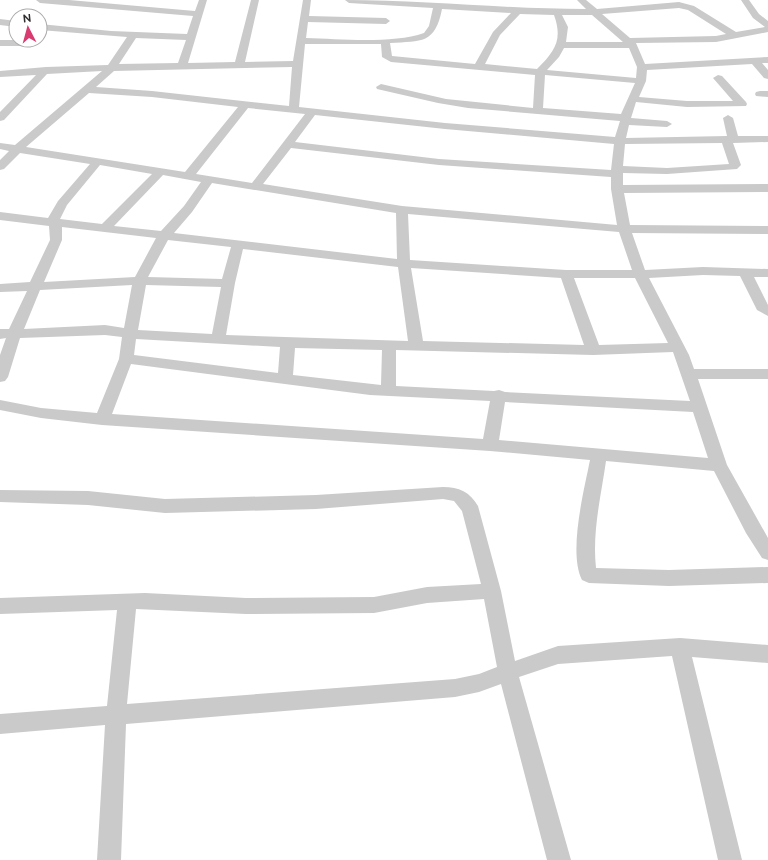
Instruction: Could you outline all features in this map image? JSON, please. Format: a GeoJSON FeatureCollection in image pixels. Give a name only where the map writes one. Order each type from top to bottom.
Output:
{"type":"FeatureCollection","features":[{"type":"Feature","properties":{"kind":"street"},"geometry":{"type":"LineString","coordinates":[[40,0],[198,14]]}},
{"type":"Feature","properties":{"kind":"street"},"geometry":{"type":"LineString","coordinates":[[124,0],[130,4],[131,8]]}},
{"type":"Feature","properties":{"kind":"street"},"geometry":{"type":"LineString","coordinates":[[182,65],[203,0]]}},
{"type":"Feature","properties":{"kind":"street"},"geometry":{"type":"LineString","coordinates":[[239,65],[255,0]]}},
{"type":"Feature","properties":{"kind":"street"},"geometry":{"type":"LineString","coordinates":[[294,109],[297,64],[307,0]]}},
{"type":"Feature","properties":{"kind":"street"},"geometry":{"type":"LineString","coordinates":[[349,0],[380,1],[438,7],[517,12],[593,12],[684,5],[735,36]]}},
{"type":"Feature","properties":{"kind":"street"},"geometry":{"type":"LineString","coordinates":[[580,0],[630,43],[642,67],[641,81],[632,99],[620,141],[616,189],[624,229],[640,274],[678,347],[689,374],[719,465],[752,528],[768,553]]}},
{"type":"Feature","properties":{"kind":"street"},"geometry":{"type":"LineString","coordinates":[[745,0],[756,16],[768,25]]}},
{"type":"Feature","properties":{"kind":"street"},"geometry":{"type":"LineString","coordinates":[[301,41],[385,41],[417,38],[428,35],[432,30],[438,7]]}},
{"type":"Feature","properties":{"kind":"street"},"geometry":{"type":"LineString","coordinates":[[479,66],[496,34],[517,12]]}},
{"type":"Feature","properties":{"kind":"street"},"geometry":{"type":"LineString","coordinates":[[538,112],[540,72],[551,61],[561,45],[564,36],[563,27],[557,12]]}},
{"type":"Feature","properties":{"kind":"street"},"geometry":{"type":"LineString","coordinates":[[304,19],[386,21]]}},
{"type":"Feature","properties":{"kind":"street"},"geometry":{"type":"LineString","coordinates":[[48,28],[133,35],[191,37]]}},
{"type":"Feature","properties":{"kind":"street"},"geometry":{"type":"LineString","coordinates":[[561,45],[630,43],[672,39],[716,39],[768,29]]}},
{"type":"Feature","properties":{"kind":"street"},"geometry":{"type":"LineString","coordinates":[[0,167],[114,67],[133,35]]}},
{"type":"Feature","properties":{"kind":"street"},"geometry":{"type":"LineString","coordinates":[[716,39],[742,62]]}},
{"type":"Feature","properties":{"kind":"street"},"geometry":{"type":"LineString","coordinates":[[385,41],[387,57],[391,59],[641,81]]}},
{"type":"Feature","properties":{"kind":"street"},"geometry":{"type":"LineString","coordinates":[[642,67],[684,66],[768,60]]}},
{"type":"Feature","properties":{"kind":"street"},"geometry":{"type":"LineString","coordinates":[[754,61],[768,76]]}},
{"type":"Feature","properties":{"kind":"street"},"geometry":{"type":"LineString","coordinates":[[0,74],[114,67],[297,64]]}},
{"type":"Feature","properties":{"kind":"street"},"geometry":{"type":"LineString","coordinates":[[0,118],[46,70]]}},
{"type":"Feature","properties":{"kind":"street"},"geometry":{"type":"LineString","coordinates":[[632,99],[687,104],[742,104],[718,78]]}},
{"type":"Feature","properties":{"kind":"street"},"geometry":{"type":"LineString","coordinates":[[381,87],[414,93],[447,102],[667,124]]}},
{"type":"Feature","properties":{"kind":"street"},"geometry":{"type":"LineString","coordinates":[[88,90],[148,94],[503,132],[620,141],[768,139]]}},
{"type":"Feature","properties":{"kind":"street"},"geometry":{"type":"LineString","coordinates":[[188,176],[246,105]]}},
{"type":"Feature","properties":{"kind":"street"},"geometry":{"type":"LineString","coordinates":[[255,187],[312,112]]}},
{"type":"Feature","properties":{"kind":"street"},"geometry":{"type":"LineString","coordinates":[[287,144],[439,162],[617,171],[667,171],[733,167],[735,165],[729,140],[728,118]]}},
{"type":"Feature","properties":{"kind":"street"},"geometry":{"type":"LineString","coordinates":[[0,146],[402,210],[624,229],[768,230]]}},
{"type":"Feature","properties":{"kind":"street"},"geometry":{"type":"LineString","coordinates":[[0,377],[15,332],[57,236],[53,222],[57,210],[98,162]]}},
{"type":"Feature","properties":{"kind":"street"},"geometry":{"type":"LineString","coordinates":[[105,228],[160,172]]}},
{"type":"Feature","properties":{"kind":"street"},"geometry":{"type":"LineString","coordinates":[[102,419],[126,359],[140,281],[146,266],[164,236],[209,180]]}},
{"type":"Feature","properties":{"kind":"street"},"geometry":{"type":"LineString","coordinates":[[616,189],[768,188]]}},
{"type":"Feature","properties":{"kind":"street"},"geometry":{"type":"LineString","coordinates":[[402,210],[404,264],[416,346]]}},
{"type":"Feature","properties":{"kind":"street"},"geometry":{"type":"LineString","coordinates":[[0,216],[404,264],[566,274],[640,274],[703,271],[768,273]]}},
{"type":"Feature","properties":{"kind":"street"},"geometry":{"type":"LineString","coordinates":[[218,338],[228,283],[238,245]]}},
{"type":"Feature","properties":{"kind":"street"},"geometry":{"type":"LineString","coordinates":[[745,272],[762,307],[768,312]]}},
{"type":"Feature","properties":{"kind":"street"},"geometry":{"type":"LineString","coordinates":[[566,274],[593,350]]}},
{"type":"Feature","properties":{"kind":"street"},"geometry":{"type":"LineString","coordinates":[[0,288],[140,281],[228,283]]}},
{"type":"Feature","properties":{"kind":"street"},"geometry":{"type":"LineString","coordinates":[[0,334],[15,332],[105,330],[288,343],[593,350],[678,347]]}},
{"type":"Feature","properties":{"kind":"street"},"geometry":{"type":"LineString","coordinates":[[285,380],[288,343]]}},
{"type":"Feature","properties":{"kind":"street"},"geometry":{"type":"LineString","coordinates":[[388,391],[390,345]]}},
{"type":"Feature","properties":{"kind":"street"},"geometry":{"type":"LineString","coordinates":[[126,359],[285,380],[388,391],[499,395],[700,407]]}},
{"type":"Feature","properties":{"kind":"street"},"geometry":{"type":"LineString","coordinates":[[689,374],[766,378]]}},
{"type":"Feature","properties":{"kind":"street"},"geometry":{"type":"LineString","coordinates":[[490,445],[499,395]]}},
{"type":"Feature","properties":{"kind":"street"},"geometry":{"type":"LineString","coordinates":[[0,405],[21,410],[102,419],[490,445],[719,465]]}},
{"type":"Feature","properties":{"kind":"street"},"geometry":{"type":"LineString","coordinates":[[0,415],[21,410]]}},
{"type":"Feature","properties":{"kind":"street"},"geometry":{"type":"LineString","coordinates":[[598,455],[585,551],[586,570],[588,575],[669,578],[768,575]]}},
{"type":"Feature","properties":{"kind":"street"},"geometry":{"type":"LineString","coordinates":[[0,496],[88,498],[165,506],[316,502],[452,493],[465,499],[469,506],[492,590],[508,674],[559,860]]}},
{"type":"Feature","properties":{"kind":"street"},"geometry":{"type":"LineString","coordinates":[[0,606],[127,602],[254,606],[374,605],[427,595],[492,590]]}},
{"type":"Feature","properties":{"kind":"street"},"geometry":{"type":"LineString","coordinates":[[109,860],[116,715],[127,602]]}},
{"type":"Feature","properties":{"kind":"street"},"geometry":{"type":"LineString","coordinates":[[680,647],[730,860]]}},
{"type":"Feature","properties":{"kind":"street"},"geometry":{"type":"LineString","coordinates":[[0,724],[455,688],[479,683],[508,674],[544,659],[558,655],[680,647],[768,654]]}}]}
